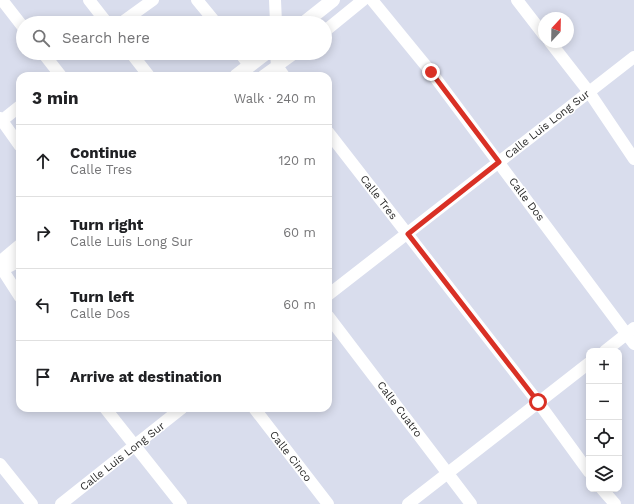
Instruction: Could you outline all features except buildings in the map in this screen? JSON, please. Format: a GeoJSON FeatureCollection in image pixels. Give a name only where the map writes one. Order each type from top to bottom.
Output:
{"type":"FeatureCollection","features":[{"type":"Feature","properties":{"kind":"street"},"geometry":{"type":"LineString","coordinates":[[2,0],[16,18]]}},
{"type":"Feature","properties":{"kind":"street"},"geometry":{"type":"LineString","coordinates":[[89,0],[102,16]]}},
{"type":"Feature","properties":{"kind":"street"},"geometry":{"type":"LineString","coordinates":[[131,16],[153,0]]}},
{"type":"Feature","properties":{"kind":"street"},"geometry":{"type":"LineString","coordinates":[[197,0],[210,16]]}},
{"type":"Feature","properties":{"kind":"street"},"geometry":{"type":"LineString","coordinates":[[275,0],[276,16]]}},
{"type":"Feature","properties":{"kind":"street"},"geometry":{"type":"LineString","coordinates":[[313,16],[334,0]]}},
{"type":"Feature","properties":{"kind":"street"},"geometry":{"type":"LineString","coordinates":[[332,25],[363,0]]}},
{"type":"Feature","properties":{"kind":"street","name":"Calle Dos"},"geometry":{"type":"LineString","coordinates":[[372,0],[431,72],[630,331],[634,344]]}},
{"type":"Feature","properties":{"kind":"street"},"geometry":{"type":"LineString","coordinates":[[517,0],[538,26]]}},
{"type":"Feature","properties":{"kind":"street"},"geometry":{"type":"LineString","coordinates":[[555,48],[589,92],[634,159]]}},
{"type":"Feature","properties":{"kind":"street","name":"Calle Luis Long Sur"},"geometry":{"type":"LineString","coordinates":[[332,292],[634,57]]}},
{"type":"Feature","properties":{"kind":"street"},"geometry":{"type":"LineString","coordinates":[[48,60],[57,72]]}},
{"type":"Feature","properties":{"kind":"street"},"geometry":{"type":"LineString","coordinates":[[136,60],[146,72]]}},
{"type":"Feature","properties":{"kind":"street"},"geometry":{"type":"LineString","coordinates":[[245,60],[250,66]]}},
{"type":"Feature","properties":{"kind":"street"},"geometry":{"type":"LineString","coordinates":[[242,72],[257,60]]}},
{"type":"Feature","properties":{"kind":"street"},"geometry":{"type":"LineString","coordinates":[[277,60],[277,66],[281,72]]}},
{"type":"Feature","properties":{"kind":"street"},"geometry":{"type":"LineString","coordinates":[[269,72],[285,60]]}},
{"type":"Feature","properties":{"kind":"street"},"geometry":{"type":"LineString","coordinates":[[16,109],[1,120],[16,141]]}},
{"type":"Feature","properties":{"kind":"street","name":"Calle Tres"},"geometry":{"type":"LineString","coordinates":[[332,137],[538,402],[586,468]]}},
{"type":"Feature","properties":{"kind":"street"},"geometry":{"type":"LineString","coordinates":[[1,268],[16,251]]}},
{"type":"Feature","properties":{"kind":"street"},"geometry":{"type":"LineString","coordinates":[[1,268],[16,262]]}},
{"type":"Feature","properties":{"kind":"street"},"geometry":{"type":"LineString","coordinates":[[1,268],[16,291]]}},
{"type":"Feature","properties":{"kind":"street","name":"Calle Cuatro"},"geometry":{"type":"LineString","coordinates":[[332,321],[471,504]]}},
{"type":"Feature","properties":{"kind":"street"},"geometry":{"type":"LineString","coordinates":[[609,348],[630,331]]}},
{"type":"Feature","properties":{"kind":"street"},"geometry":{"type":"LineString","coordinates":[[408,504],[586,365]]}},
{"type":"Feature","properties":{"kind":"street"},"geometry":{"type":"LineString","coordinates":[[108,412],[181,504]]}},
{"type":"Feature","properties":{"kind":"street","name":"Calle Luis Long Sur"},"geometry":{"type":"LineString","coordinates":[[62,504],[177,412]]}},
{"type":"Feature","properties":{"kind":"street","name":"Calle Cinco"},"geometry":{"type":"LineString","coordinates":[[257,412],[328,504]]}},
{"type":"Feature","properties":{"kind":"street"},"geometry":{"type":"LineString","coordinates":[[0,464],[32,504]]}},
{"type":"Feature","properties":{"kind":"street"},"geometry":{"type":"LineString","coordinates":[[605,492],[615,504]]}},
{"type":"Feature","properties":{"kind":"route"},"geometry":{"type":"LineString","coordinates":[[431,72],[499,162],[408,234],[538,402]]}}]}
